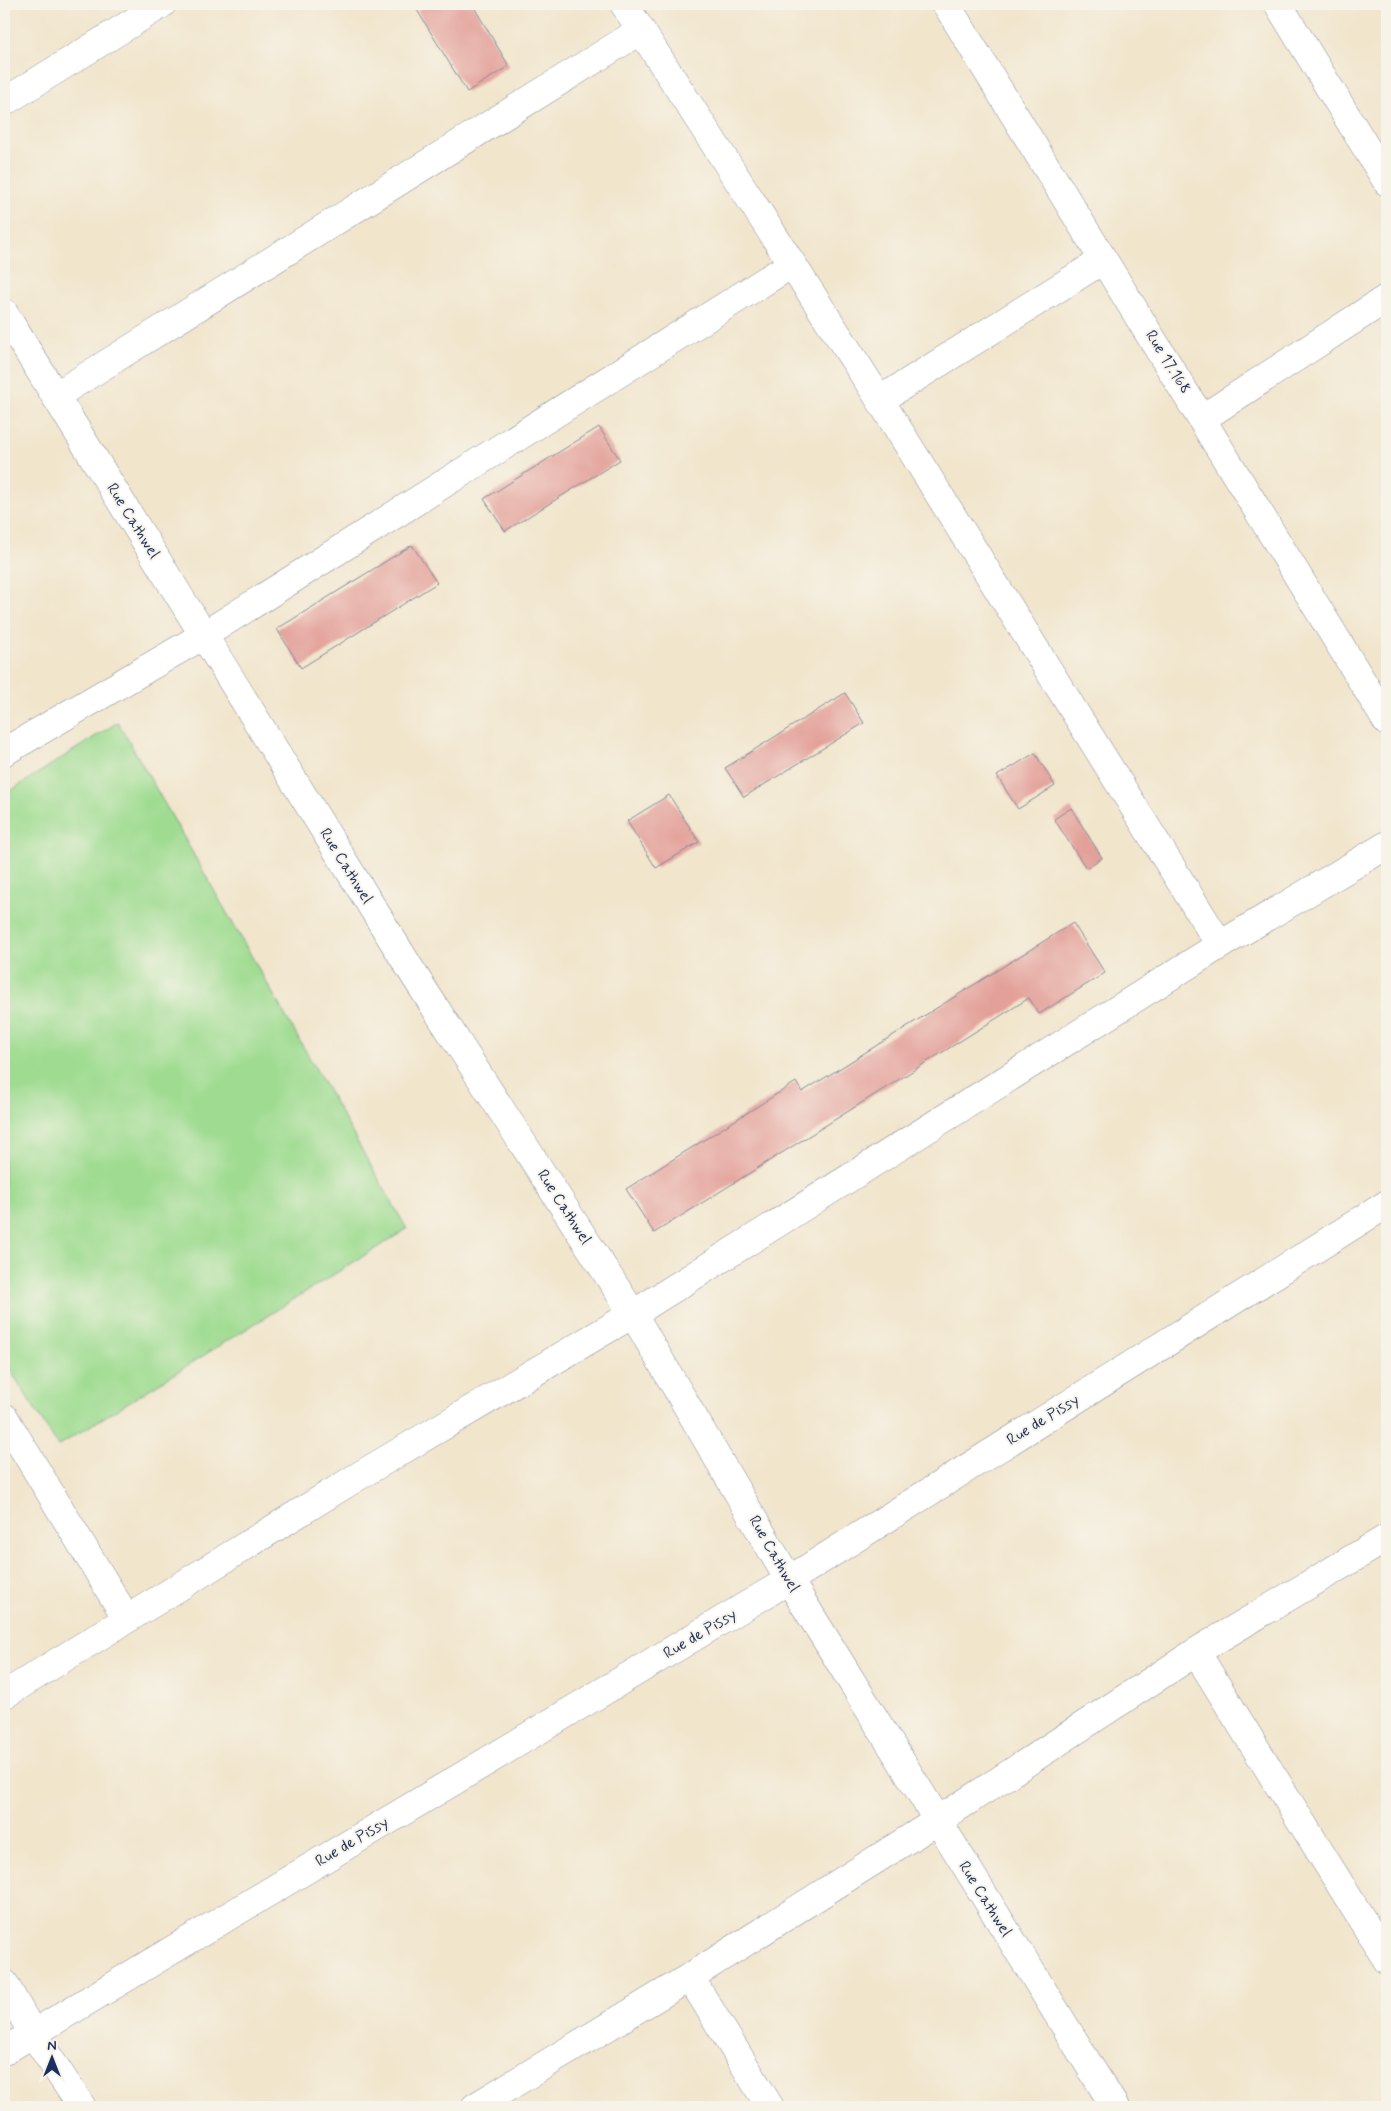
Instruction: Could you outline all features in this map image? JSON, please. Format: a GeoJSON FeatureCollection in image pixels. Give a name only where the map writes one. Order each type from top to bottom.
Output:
{"type":"FeatureCollection","features":[{"type":"Feature","properties":{"kind":"street"},"geometry":{"type":"LineString","coordinates":[[4,102],[162,4]]}},
{"type":"Feature","properties":{"kind":"street"},"geometry":{"type":"LineString","coordinates":[[624,4],[880,400],[1220,945]]}},
{"type":"Feature","properties":{"kind":"street","name":"Rue 17.168"},"geometry":{"type":"LineString","coordinates":[[946,4],[1103,260],[1203,418],[1387,722]]}},
{"type":"Feature","properties":{"kind":"street"},"geometry":{"type":"LineString","coordinates":[[1278,4],[1387,182]]}},
{"type":"Feature","properties":{"kind":"street"},"geometry":{"type":"LineString","coordinates":[[55,396],[640,31]]}},
{"type":"Feature","properties":{"kind":"street"},"geometry":{"type":"LineString","coordinates":[[880,400],[1103,260]]}},
{"type":"Feature","properties":{"kind":"street"},"geometry":{"type":"LineString","coordinates":[[4,752],[204,635],[792,264]]}},
{"type":"Feature","properties":{"kind":"street"},"geometry":{"type":"LineString","coordinates":[[1203,418],[1387,298]]}},
{"type":"Feature","properties":{"kind":"street","name":"Rue Cathwel"},"geometry":{"type":"LineString","coordinates":[[4,313],[416,978],[634,1314],[789,1580],[936,1821],[1115,2107]]}},
{"type":"Feature","properties":{"kind":"street"},"geometry":{"type":"LineString","coordinates":[[4,1695],[354,1479],[634,1314],[1220,945],[1387,845]]}},
{"type":"Feature","properties":{"kind":"street","name":"Rue de Pissy"},"geometry":{"type":"LineString","coordinates":[[4,2051],[32,2032],[789,1580],[1387,1204]]}},
{"type":"Feature","properties":{"kind":"street"},"geometry":{"type":"LineString","coordinates":[[4,1417],[127,1619]]}},
{"type":"Feature","properties":{"kind":"street"},"geometry":{"type":"LineString","coordinates":[[475,2107],[690,1977],[936,1821],[1196,1652],[1387,1538]]}},
{"type":"Feature","properties":{"kind":"street"},"geometry":{"type":"LineString","coordinates":[[1196,1652],[1387,1960]]}},
{"type":"Feature","properties":{"kind":"street"},"geometry":{"type":"LineString","coordinates":[[690,1977],[770,2107]]}},
{"type":"Feature","properties":{"kind":"street"},"geometry":{"type":"LineString","coordinates":[[4,1983],[32,2032],[82,2107]]}},
{"type":"Feature","properties":{"kind":"green space"},"geometry":{"type":"Polygon","coordinates":[[[118,722],[407,1229],[58,1446],[4,1360],[4,795],[118,722]]]}},
{"type":"Feature","properties":{"kind":"building"},"geometry":{"type":"Polygon","coordinates":[[[427,4],[472,4],[509,66],[467,92],[417,10],[427,4]]]}},
{"type":"Feature","properties":{"kind":"building"},"geometry":{"type":"Polygon","coordinates":[[[599,427],[620,460],[505,531],[484,499],[599,427]]]}},
{"type":"Feature","properties":{"kind":"building"},"geometry":{"type":"Polygon","coordinates":[[[412,545],[437,583],[301,668],[277,629],[412,545]]]}},
{"type":"Feature","properties":{"kind":"building"},"geometry":{"type":"Polygon","coordinates":[[[845,693],[864,723],[744,797],[725,768],[845,693]]]}},
{"type":"Feature","properties":{"kind":"building"},"geometry":{"type":"Polygon","coordinates":[[[1035,753],[1055,786],[1018,809],[997,776],[1035,753]]]}},
{"type":"Feature","properties":{"kind":"building"},"geometry":{"type":"Polygon","coordinates":[[[669,795],[699,842],[656,868],[627,821],[669,795]]]}},
{"type":"Feature","properties":{"kind":"building"},"geometry":{"type":"Polygon","coordinates":[[[1071,808],[1102,858],[1086,868],[1054,819],[1071,808]]]}},
{"type":"Feature","properties":{"kind":"building"},"geometry":{"type":"Polygon","coordinates":[[[1073,923],[1105,973],[1039,1014],[1029,998],[654,1233],[626,1189],[796,1082],[802,1092],[1073,923]]]}}]}
